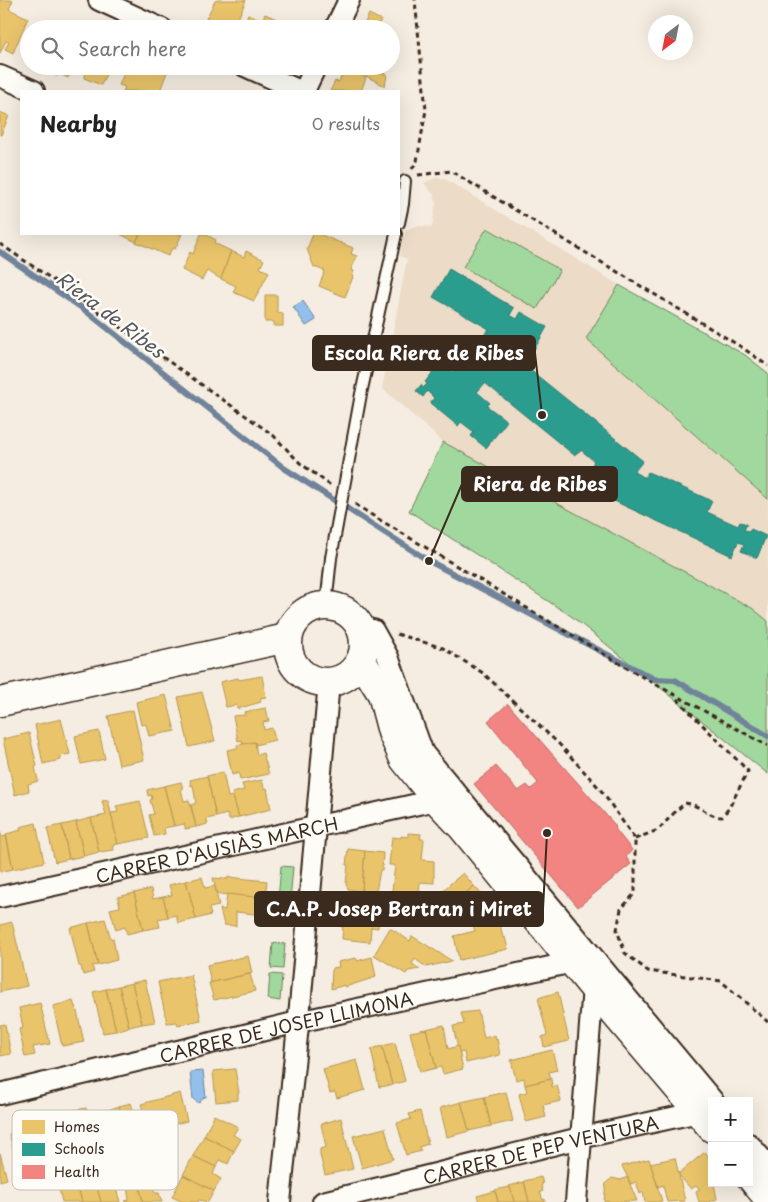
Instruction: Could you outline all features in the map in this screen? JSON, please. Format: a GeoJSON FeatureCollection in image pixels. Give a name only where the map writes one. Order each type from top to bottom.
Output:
{"type":"FeatureCollection","features":[{"type":"Feature","properties":{"kind":"street"},"geometry":{"type":"LineString","coordinates":[[98,0],[142,20]]}},
{"type":"Feature","properties":{"kind":"street"},"geometry":{"type":"LineString","coordinates":[[339,20],[349,0]]}},
{"type":"Feature","properties":{"kind":"street"},"geometry":{"type":"LineString","coordinates":[[265,75],[298,90]]}},
{"type":"Feature","properties":{"kind":"street"},"geometry":{"type":"LineString","coordinates":[[304,90],[312,75]]}},
{"type":"Feature","properties":{"kind":"street"},"geometry":{"type":"LineString","coordinates":[[0,76],[32,90]]}},
{"type":"Feature","properties":{"kind":"street"},"geometry":{"type":"LineString","coordinates":[[326,605],[339,607],[356,618],[363,631],[365,644],[361,660],[351,674],[342,679],[328,682],[316,681],[301,673],[294,665],[288,650],[287,638],[300,614],[316,606],[326,605]]}},
{"type":"Feature","properties":{"kind":"street"},"geometry":{"type":"LineString","coordinates":[[373,630],[388,658],[423,753],[708,1113]]}},
{"type":"Feature","properties":{"kind":"street"},"geometry":{"type":"LineString","coordinates":[[0,702],[287,638]]}},
{"type":"Feature","properties":{"kind":"street"},"geometry":{"type":"LineString","coordinates":[[361,660],[382,694],[392,732],[404,759],[593,988],[708,1113]]}},
{"type":"Feature","properties":{"kind":"street"},"geometry":{"type":"LineString","coordinates":[[280,1202],[328,682]]}},
{"type":"Feature","properties":{"kind":"street","name":"CARRER D'AUSIÀS MARCH"},"geometry":{"type":"LineString","coordinates":[[0,897],[427,802],[434,797]]}},
{"type":"Feature","properties":{"kind":"street","name":"CARRER DE JOSEP LLIMONA"},"geometry":{"type":"LineString","coordinates":[[0,1094],[298,1022],[573,962]]}},
{"type":"Feature","properties":{"kind":"street"},"geometry":{"type":"LineString","coordinates":[[576,1202],[593,988]]}},
{"type":"Feature","properties":{"kind":"street","name":"CARRER DE PEP VENTURA"},"geometry":{"type":"LineString","coordinates":[[322,1202],[580,1138],[708,1113]]}},
{"type":"Feature","properties":{"kind":"street"},"geometry":{"type":"LineString","coordinates":[[753,1149],[768,1166]]}},
{"type":"Feature","properties":{"kind":"street"},"geometry":{"type":"LineString","coordinates":[[753,1180],[768,1198]]}},
{"type":"Feature","properties":{"kind":"lane"},"geometry":{"type":"LineString","coordinates":[[400,219],[405,181]]}},
{"type":"Feature","properties":{"kind":"lane"},"geometry":{"type":"LineString","coordinates":[[326,605],[331,558],[361,394],[396,235]]}},
{"type":"Feature","properties":{"kind":"path"},"geometry":{"type":"LineString","coordinates":[[405,181],[417,161],[426,110],[415,0]]}},
{"type":"Feature","properties":{"kind":"path"},"geometry":{"type":"LineString","coordinates":[[405,181],[413,176],[451,170],[743,348],[768,366]]}},
{"type":"Feature","properties":{"kind":"path"},"geometry":{"type":"LineString","coordinates":[[0,244],[273,435],[300,464],[331,486]]}},
{"type":"Feature","properties":{"kind":"path"},"geometry":{"type":"LineString","coordinates":[[354,503],[529,610],[672,694],[768,746]]}},
{"type":"Feature","properties":{"kind":"path"},"geometry":{"type":"LineString","coordinates":[[373,630],[381,630],[443,648],[483,674],[560,745],[600,788],[635,839],[635,894],[620,909],[617,930],[625,953],[648,971],[720,981],[768,1022]]}},
{"type":"Feature","properties":{"kind":"path"},"geometry":{"type":"LineString","coordinates":[[635,839],[658,830],[675,812],[686,804],[696,805],[716,817],[722,817],[729,808],[748,771],[672,694]]}},
{"type":"Feature","properties":{"kind":"shaded area"},"geometry":{"type":"Polygon","coordinates":[[[438,177],[445,179],[619,285],[586,339],[768,499],[768,621],[752,608],[443,442],[382,388],[407,259],[400,256],[404,236],[406,230],[412,227],[432,227],[436,203],[434,195],[424,183],[438,177]]]}},
{"type":"Feature","properties":{"kind":"green space"},"geometry":{"type":"Polygon","coordinates":[[[487,228],[560,270],[537,309],[463,267],[487,228]]]}},
{"type":"Feature","properties":{"kind":"green space"},"geometry":{"type":"Polygon","coordinates":[[[619,285],[745,355],[768,373],[768,499],[586,339],[619,285]]]}},
{"type":"Feature","properties":{"kind":"green space"},"geometry":{"type":"Polygon","coordinates":[[[443,442],[752,608],[768,621],[768,774],[571,616],[409,511],[443,442]]]}},
{"type":"Feature","properties":{"kind":"green space"},"geometry":{"type":"Polygon","coordinates":[[[281,866],[293,867],[288,924],[276,922],[281,866]]]}},
{"type":"Feature","properties":{"kind":"green space"},"geometry":{"type":"Polygon","coordinates":[[[273,943],[285,944],[283,969],[271,968],[273,943]]]}},
{"type":"Feature","properties":{"kind":"green space"},"geometry":{"type":"Polygon","coordinates":[[[270,974],[282,975],[280,1001],[268,999],[270,974]]]}},
{"type":"Feature","properties":{"kind":"water"},"geometry":{"type":"Polygon","coordinates":[[[303,301],[316,320],[306,326],[293,307],[303,301]]]}},
{"type":"Feature","properties":{"kind":"water"},"geometry":{"type":"Polygon","coordinates":[[[203,1071],[206,1097],[199,1103],[193,1099],[190,1072],[203,1071]]]}},
{"type":"Feature","properties":{"kind":"building: Homes"},"geometry":{"type":"Polygon","coordinates":[[[0,0],[13,0],[9,9],[28,18],[27,20],[20,20],[20,37],[13,53],[5,49],[9,42],[6,41],[0,53],[0,0]]]}},
{"type":"Feature","properties":{"kind":"building: Homes"},"geometry":{"type":"Polygon","coordinates":[[[246,0],[237,20],[208,20],[206,19],[215,1],[246,0]]]}},
{"type":"Feature","properties":{"kind":"building: Homes"},"geometry":{"type":"Polygon","coordinates":[[[248,14],[262,20],[246,20],[248,14]]]}},
{"type":"Feature","properties":{"kind":"building: Homes"},"geometry":{"type":"Polygon","coordinates":[[[265,14],[279,20],[262,20],[265,14]]]}},
{"type":"Feature","properties":{"kind":"building: Homes"},"geometry":{"type":"Polygon","coordinates":[[[369,14],[381,20],[366,20],[369,14]]]}},
{"type":"Feature","properties":{"kind":"building: Homes"},"geometry":{"type":"Polygon","coordinates":[[[86,75],[106,75],[101,85],[84,78],[86,75]]]}},
{"type":"Feature","properties":{"kind":"building: Homes"},"geometry":{"type":"Polygon","coordinates":[[[123,75],[166,75],[160,90],[124,90],[125,87],[119,85],[123,75]]]}},
{"type":"Feature","properties":{"kind":"building: Homes"},"geometry":{"type":"Polygon","coordinates":[[[342,75],[360,75],[366,78],[361,90],[330,90],[335,81],[339,82],[342,75]]]}},
{"type":"Feature","properties":{"kind":"building: Homes"},"geometry":{"type":"Polygon","coordinates":[[[364,75],[387,75],[385,86],[364,75]]]}},
{"type":"Feature","properties":{"kind":"building: Homes"},"geometry":{"type":"Polygon","coordinates":[[[0,112],[9,116],[1,135],[0,135],[0,112]]]}},
{"type":"Feature","properties":{"kind":"building: Homes"},"geometry":{"type":"Polygon","coordinates":[[[122,235],[140,235],[136,242],[122,235]]]}},
{"type":"Feature","properties":{"kind":"building: Homes"},"geometry":{"type":"Polygon","coordinates":[[[140,235],[182,235],[175,249],[172,248],[168,256],[136,242],[140,235]]]}},
{"type":"Feature","properties":{"kind":"building: Homes"},"geometry":{"type":"Polygon","coordinates":[[[201,235],[207,235],[216,240],[214,243],[231,251],[221,279],[207,271],[202,280],[182,270],[190,252],[193,254],[201,235]]]}},
{"type":"Feature","properties":{"kind":"building: Homes"},"geometry":{"type":"Polygon","coordinates":[[[313,235],[321,235],[353,248],[351,254],[357,256],[351,270],[354,271],[353,277],[345,297],[319,286],[325,271],[314,267],[307,249],[313,235]]]}},
{"type":"Feature","properties":{"kind":"building: Homes"},"geometry":{"type":"Polygon","coordinates":[[[231,251],[244,257],[246,251],[264,260],[260,268],[269,272],[254,301],[233,292],[236,286],[221,279],[231,251]]]}},
{"type":"Feature","properties":{"kind":"building: Homes"},"geometry":{"type":"Polygon","coordinates":[[[265,295],[277,295],[277,312],[283,313],[283,326],[274,326],[274,322],[265,322],[265,295]]]}},
{"type":"Feature","properties":{"kind":"building: Homes"},"geometry":{"type":"Polygon","coordinates":[[[262,676],[266,697],[260,698],[261,702],[237,709],[236,705],[226,707],[220,682],[262,676]]]}},
{"type":"Feature","properties":{"kind":"building: Homes"},"geometry":{"type":"Polygon","coordinates":[[[202,692],[215,741],[189,747],[178,697],[202,692]]]}},
{"type":"Feature","properties":{"kind":"building: Homes"},"geometry":{"type":"Polygon","coordinates":[[[166,695],[175,731],[149,736],[146,724],[141,725],[136,702],[166,695]]]}},
{"type":"Feature","properties":{"kind":"building: Homes"},"geometry":{"type":"Polygon","coordinates":[[[266,708],[269,721],[263,722],[264,730],[272,728],[275,740],[255,745],[255,742],[243,745],[242,740],[238,741],[233,716],[245,715],[244,712],[266,708]]]}},
{"type":"Feature","properties":{"kind":"building: Homes"},"geometry":{"type":"Polygon","coordinates":[[[133,710],[144,760],[119,765],[108,716],[133,710]]]}},
{"type":"Feature","properties":{"kind":"building: Homes"},"geometry":{"type":"Polygon","coordinates":[[[61,719],[70,754],[61,756],[61,760],[43,764],[35,725],[61,719]]]}},
{"type":"Feature","properties":{"kind":"building: Homes"},"geometry":{"type":"Polygon","coordinates":[[[99,731],[105,759],[81,764],[75,736],[99,731]]]}},
{"type":"Feature","properties":{"kind":"building: Homes"},"geometry":{"type":"Polygon","coordinates":[[[29,733],[37,766],[35,767],[38,781],[28,784],[29,791],[15,795],[3,739],[29,733]]]}},
{"type":"Feature","properties":{"kind":"building: Homes"},"geometry":{"type":"Polygon","coordinates":[[[255,742],[257,755],[263,753],[269,774],[240,780],[239,773],[232,775],[227,750],[238,748],[237,745],[255,742]]]}},
{"type":"Feature","properties":{"kind":"building: Homes"},"geometry":{"type":"Polygon","coordinates":[[[223,772],[228,797],[233,796],[239,817],[229,820],[227,814],[216,817],[207,776],[223,772]]]}},
{"type":"Feature","properties":{"kind":"building: Homes"},"geometry":{"type":"Polygon","coordinates":[[[207,776],[216,817],[206,819],[208,824],[196,827],[191,805],[196,803],[193,785],[191,786],[190,780],[207,776]]]}},
{"type":"Feature","properties":{"kind":"building: Homes"},"geometry":{"type":"Polygon","coordinates":[[[262,780],[264,788],[267,788],[271,809],[239,817],[232,793],[244,790],[242,784],[262,780]]]}},
{"type":"Feature","properties":{"kind":"building: Homes"},"geometry":{"type":"Polygon","coordinates":[[[181,782],[184,801],[189,800],[196,827],[185,829],[185,824],[174,826],[164,786],[181,782]]]}},
{"type":"Feature","properties":{"kind":"building: Homes"},"geometry":{"type":"Polygon","coordinates":[[[164,786],[174,826],[164,828],[165,834],[154,836],[149,815],[154,814],[150,800],[152,799],[151,795],[148,796],[147,790],[164,786]]]}},
{"type":"Feature","properties":{"kind":"building: Homes"},"geometry":{"type":"Polygon","coordinates":[[[108,800],[118,844],[113,845],[114,850],[99,852],[91,818],[106,815],[102,801],[108,800]]]}},
{"type":"Feature","properties":{"kind":"building: Homes"},"geometry":{"type":"Polygon","coordinates":[[[140,801],[149,838],[118,844],[111,813],[118,812],[116,806],[140,801]]]}},
{"type":"Feature","properties":{"kind":"building: Homes"},"geometry":{"type":"Polygon","coordinates":[[[91,818],[99,852],[84,856],[76,822],[91,818]]]}},
{"type":"Feature","properties":{"kind":"building: Homes"},"geometry":{"type":"Polygon","coordinates":[[[76,822],[84,856],[69,859],[62,825],[76,822]]]}},
{"type":"Feature","properties":{"kind":"building: Homes"},"geometry":{"type":"Polygon","coordinates":[[[36,823],[44,862],[13,869],[6,834],[21,830],[20,827],[36,823]]]}},
{"type":"Feature","properties":{"kind":"building: Homes"},"geometry":{"type":"Polygon","coordinates":[[[62,825],[69,859],[55,862],[47,828],[62,825]]]}},
{"type":"Feature","properties":{"kind":"building: Homes"},"geometry":{"type":"Polygon","coordinates":[[[0,832],[2,837],[6,836],[13,869],[0,872],[0,832]]]}},
{"type":"Feature","properties":{"kind":"building: Homes"},"geometry":{"type":"Polygon","coordinates":[[[408,833],[421,834],[420,839],[424,839],[422,860],[434,861],[434,883],[420,882],[419,894],[392,891],[395,865],[389,865],[392,837],[408,837],[408,833]]]}},
{"type":"Feature","properties":{"kind":"building: Homes"},"geometry":{"type":"Polygon","coordinates":[[[348,849],[365,851],[362,891],[348,889],[346,884],[348,849]]]}},
{"type":"Feature","properties":{"kind":"building: Homes"},"geometry":{"type":"Polygon","coordinates":[[[365,851],[383,853],[382,870],[380,870],[376,892],[362,891],[365,851]]]}},
{"type":"Feature","properties":{"kind":"building: Homes"},"geometry":{"type":"Polygon","coordinates":[[[463,873],[474,886],[448,908],[436,896],[463,873]]]}},
{"type":"Feature","properties":{"kind":"building: Homes"},"geometry":{"type":"Polygon","coordinates":[[[202,877],[205,888],[215,886],[219,906],[209,908],[211,915],[196,919],[186,881],[202,877]]]}},
{"type":"Feature","properties":{"kind":"building: Homes"},"geometry":{"type":"Polygon","coordinates":[[[228,877],[267,881],[265,898],[217,894],[213,878],[228,879],[228,877]]]}},
{"type":"Feature","properties":{"kind":"building: Homes"},"geometry":{"type":"Polygon","coordinates":[[[186,881],[196,919],[178,923],[176,915],[168,917],[163,897],[172,895],[169,885],[186,881]]]}},
{"type":"Feature","properties":{"kind":"building: Homes"},"geometry":{"type":"Polygon","coordinates":[[[474,886],[485,898],[457,919],[448,908],[474,886]]]}},
{"type":"Feature","properties":{"kind":"building: Homes"},"geometry":{"type":"Polygon","coordinates":[[[151,889],[153,899],[163,897],[168,917],[158,919],[160,927],[143,930],[134,893],[151,889]]]}},
{"type":"Feature","properties":{"kind":"building: Homes"},"geometry":{"type":"Polygon","coordinates":[[[134,893],[143,930],[127,934],[125,927],[116,930],[110,909],[120,907],[118,897],[134,893]]]}},
{"type":"Feature","properties":{"kind":"building: Homes"},"geometry":{"type":"Polygon","coordinates":[[[227,894],[265,898],[264,915],[236,912],[236,926],[224,925],[220,909],[225,910],[227,894]]]}},
{"type":"Feature","properties":{"kind":"building: Homes"},"geometry":{"type":"Polygon","coordinates":[[[351,906],[379,910],[378,928],[371,927],[370,942],[342,939],[343,907],[351,908],[351,906]]]}},
{"type":"Feature","properties":{"kind":"building: Homes"},"geometry":{"type":"Polygon","coordinates":[[[498,914],[503,938],[505,937],[508,949],[459,960],[454,936],[475,931],[473,925],[477,922],[498,914]]]}},
{"type":"Feature","properties":{"kind":"building: Homes"},"geometry":{"type":"Polygon","coordinates":[[[105,919],[111,939],[113,938],[117,960],[98,965],[88,923],[105,919]]]}},
{"type":"Feature","properties":{"kind":"building: Homes"},"geometry":{"type":"Polygon","coordinates":[[[12,922],[27,986],[0,992],[0,925],[12,922]]]}},
{"type":"Feature","properties":{"kind":"building: Homes"},"geometry":{"type":"Polygon","coordinates":[[[88,923],[98,965],[92,966],[94,972],[83,975],[70,928],[88,923]]]}},
{"type":"Feature","properties":{"kind":"building: Homes"},"geometry":{"type":"Polygon","coordinates":[[[390,928],[410,941],[412,936],[452,961],[426,967],[415,959],[412,964],[420,969],[408,971],[406,974],[374,955],[390,928]]]}},
{"type":"Feature","properties":{"kind":"building: Homes"},"geometry":{"type":"Polygon","coordinates":[[[248,956],[252,973],[211,983],[207,965],[248,956]]]}},
{"type":"Feature","properties":{"kind":"building: Homes"},"geometry":{"type":"Polygon","coordinates":[[[372,957],[376,977],[345,987],[345,985],[331,989],[332,968],[339,967],[338,962],[356,958],[357,961],[372,957]]]}},
{"type":"Feature","properties":{"kind":"building: Homes"},"geometry":{"type":"Polygon","coordinates":[[[250,974],[255,991],[214,1000],[209,983],[250,974]]]}},
{"type":"Feature","properties":{"kind":"building: Homes"},"geometry":{"type":"Polygon","coordinates":[[[191,975],[201,1020],[178,1025],[177,1022],[167,1023],[158,982],[191,975]]]}},
{"type":"Feature","properties":{"kind":"building: Homes"},"geometry":{"type":"Polygon","coordinates":[[[145,980],[155,1022],[142,1024],[132,983],[145,980]]]}},
{"type":"Feature","properties":{"kind":"building: Homes"},"geometry":{"type":"Polygon","coordinates":[[[132,983],[142,1024],[129,1027],[119,986],[132,983]]]}},
{"type":"Feature","properties":{"kind":"building: Homes"},"geometry":{"type":"Polygon","coordinates":[[[119,986],[129,1027],[116,1031],[106,989],[119,986]]]}},
{"type":"Feature","properties":{"kind":"building: Homes"},"geometry":{"type":"Polygon","coordinates":[[[106,989],[116,1031],[103,1033],[93,992],[106,989]]]}},
{"type":"Feature","properties":{"kind":"building: Homes"},"geometry":{"type":"Polygon","coordinates":[[[558,992],[569,1041],[544,1047],[542,1037],[547,1035],[538,998],[558,992]]]}},
{"type":"Feature","properties":{"kind":"building: Homes"},"geometry":{"type":"Polygon","coordinates":[[[73,1001],[84,1042],[62,1046],[53,1006],[73,1001]]]}},
{"type":"Feature","properties":{"kind":"building: Homes"},"geometry":{"type":"Polygon","coordinates":[[[40,1003],[50,1044],[33,1047],[35,1055],[25,1057],[19,1029],[23,1028],[19,1008],[40,1003]]]}},
{"type":"Feature","properties":{"kind":"building: Homes"},"geometry":{"type":"Polygon","coordinates":[[[478,1011],[484,1038],[495,1035],[500,1055],[466,1063],[464,1052],[459,1053],[453,1026],[464,1024],[461,1013],[478,1011]]]}},
{"type":"Feature","properties":{"kind":"building: Homes"},"geometry":{"type":"Polygon","coordinates":[[[5,1024],[11,1054],[0,1056],[0,1025],[5,1024]]]}},
{"type":"Feature","properties":{"kind":"building: Homes"},"geometry":{"type":"Polygon","coordinates":[[[444,1025],[448,1049],[458,1046],[463,1069],[443,1074],[441,1067],[436,1068],[426,1029],[444,1025]]]}},
{"type":"Feature","properties":{"kind":"building: Homes"},"geometry":{"type":"Polygon","coordinates":[[[426,1029],[436,1068],[420,1072],[410,1032],[426,1029]]]}},
{"type":"Feature","properties":{"kind":"building: Homes"},"geometry":{"type":"Polygon","coordinates":[[[395,1043],[405,1081],[392,1085],[382,1046],[395,1043]]]}},
{"type":"Feature","properties":{"kind":"building: Homes"},"geometry":{"type":"Polygon","coordinates":[[[382,1046],[392,1085],[379,1087],[371,1049],[382,1046]]]}},
{"type":"Feature","properties":{"kind":"building: Homes"},"geometry":{"type":"Polygon","coordinates":[[[552,1050],[557,1070],[549,1072],[551,1079],[525,1085],[524,1078],[516,1080],[511,1060],[552,1050]]]}},
{"type":"Feature","properties":{"kind":"building: Homes"},"geometry":{"type":"Polygon","coordinates":[[[357,1060],[365,1090],[337,1098],[335,1092],[330,1093],[323,1069],[357,1060]]]}},
{"type":"Feature","properties":{"kind":"building: Homes"},"geometry":{"type":"Polygon","coordinates":[[[235,1069],[239,1093],[238,1100],[216,1102],[213,1071],[235,1069]]]}},
{"type":"Feature","properties":{"kind":"building: Homes"},"geometry":{"type":"Polygon","coordinates":[[[551,1079],[552,1087],[557,1085],[561,1101],[543,1105],[546,1117],[526,1122],[519,1094],[527,1092],[525,1085],[551,1079]]]}},
{"type":"Feature","properties":{"kind":"building: Homes"},"geometry":{"type":"Polygon","coordinates":[[[506,1092],[513,1121],[491,1126],[484,1097],[506,1092]]]}},
{"type":"Feature","properties":{"kind":"building: Homes"},"geometry":{"type":"Polygon","coordinates":[[[180,1093],[187,1121],[178,1123],[178,1110],[143,1110],[141,1104],[180,1093]]]}},
{"type":"Feature","properties":{"kind":"building: Homes"},"geometry":{"type":"Polygon","coordinates":[[[484,1097],[491,1126],[469,1131],[461,1102],[484,1097]]]}},
{"type":"Feature","properties":{"kind":"building: Homes"},"geometry":{"type":"Polygon","coordinates":[[[461,1102],[469,1131],[447,1137],[440,1108],[461,1102]]]}},
{"type":"Feature","properties":{"kind":"building: Homes"},"geometry":{"type":"Polygon","coordinates":[[[131,1103],[133,1110],[120,1110],[119,1106],[131,1103]]]}},
{"type":"Feature","properties":{"kind":"building: Homes"},"geometry":{"type":"Polygon","coordinates":[[[119,1106],[120,1110],[108,1110],[119,1106]]]}},
{"type":"Feature","properties":{"kind":"building: Homes"},"geometry":{"type":"Polygon","coordinates":[[[420,1111],[428,1144],[419,1147],[421,1151],[406,1155],[397,1123],[411,1119],[409,1114],[420,1111]]]}},
{"type":"Feature","properties":{"kind":"building: Homes"},"geometry":{"type":"Polygon","coordinates":[[[214,1115],[238,1127],[233,1135],[241,1139],[234,1151],[204,1136],[214,1115]]]}},
{"type":"Feature","properties":{"kind":"building: Homes"},"geometry":{"type":"Polygon","coordinates":[[[341,1118],[353,1169],[325,1175],[320,1155],[320,1149],[326,1147],[321,1124],[341,1118]]]}},
{"type":"Feature","properties":{"kind":"building: Homes"},"geometry":{"type":"Polygon","coordinates":[[[385,1128],[393,1159],[362,1168],[353,1136],[385,1128]]]}},
{"type":"Feature","properties":{"kind":"building: Homes"},"geometry":{"type":"Polygon","coordinates":[[[12,1133],[12,1144],[9,1134],[12,1133]]]}},
{"type":"Feature","properties":{"kind":"building: Homes"},"geometry":{"type":"Polygon","coordinates":[[[204,1136],[234,1151],[228,1164],[220,1160],[216,1167],[193,1156],[204,1136]]]}},
{"type":"Feature","properties":{"kind":"building: Homes"},"geometry":{"type":"Polygon","coordinates":[[[705,1152],[708,1155],[708,1187],[715,1187],[717,1199],[699,1202],[696,1192],[700,1189],[696,1186],[691,1189],[678,1174],[705,1152]]]}},
{"type":"Feature","properties":{"kind":"building: Homes"},"geometry":{"type":"Polygon","coordinates":[[[0,1153],[7,1179],[0,1181],[0,1153]]]}},
{"type":"Feature","properties":{"kind":"building: Homes"},"geometry":{"type":"Polygon","coordinates":[[[193,1156],[216,1167],[213,1174],[221,1179],[214,1191],[183,1175],[193,1156]]]}},
{"type":"Feature","properties":{"kind":"building: Homes"},"geometry":{"type":"Polygon","coordinates":[[[675,1158],[685,1201],[667,1202],[663,1185],[658,1187],[650,1163],[675,1158]]]}},
{"type":"Feature","properties":{"kind":"building: Homes"},"geometry":{"type":"Polygon","coordinates":[[[649,1159],[662,1201],[645,1202],[643,1192],[640,1194],[636,1182],[631,1184],[622,1166],[649,1159]]]}},
{"type":"Feature","properties":{"kind":"building: Homes"},"geometry":{"type":"Polygon","coordinates":[[[183,1175],[214,1191],[208,1202],[199,1200],[198,1202],[183,1202],[172,1197],[176,1190],[178,1190],[178,1185],[183,1175]]]}},
{"type":"Feature","properties":{"kind":"building: Homes"},"geometry":{"type":"Polygon","coordinates":[[[541,1177],[543,1191],[540,1192],[545,1202],[529,1202],[524,1181],[541,1177]]]}},
{"type":"Feature","properties":{"kind":"building: Homes"},"geometry":{"type":"Polygon","coordinates":[[[627,1177],[637,1201],[604,1202],[606,1183],[612,1178],[621,1180],[627,1177]]]}},
{"type":"Feature","properties":{"kind":"building: Homes"},"geometry":{"type":"Polygon","coordinates":[[[524,1182],[529,1202],[514,1202],[509,1186],[524,1182]]]}},
{"type":"Feature","properties":{"kind":"building: Homes"},"geometry":{"type":"Polygon","coordinates":[[[510,1187],[514,1202],[498,1202],[495,1190],[510,1187]]]}},
{"type":"Feature","properties":{"kind":"building: Homes"},"geometry":{"type":"Polygon","coordinates":[[[59,1190],[79,1190],[82,1202],[62,1202],[59,1190]]]}},
{"type":"Feature","properties":{"kind":"building: Homes"},"geometry":{"type":"Polygon","coordinates":[[[79,1190],[97,1190],[101,1202],[82,1202],[79,1190]]]}},
{"type":"Feature","properties":{"kind":"building: Homes"},"geometry":{"type":"Polygon","coordinates":[[[97,1190],[117,1190],[120,1202],[101,1202],[97,1190]]]}},
{"type":"Feature","properties":{"kind":"building: Homes"},"geometry":{"type":"Polygon","coordinates":[[[127,1190],[140,1190],[143,1202],[125,1202],[129,1200],[127,1190]]]}},
{"type":"Feature","properties":{"kind":"building: Homes"},"geometry":{"type":"Polygon","coordinates":[[[140,1190],[154,1190],[155,1193],[159,1193],[162,1202],[143,1202],[140,1190]]]}},
{"type":"Feature","properties":{"kind":"building: Homes"},"geometry":{"type":"Polygon","coordinates":[[[495,1191],[498,1202],[479,1202],[477,1196],[495,1191]]]}},
{"type":"Feature","properties":{"kind":"building: Schools"},"geometry":{"type":"Polygon","coordinates":[[[449,269],[514,308],[510,315],[517,319],[521,312],[547,327],[531,355],[514,343],[508,352],[643,461],[634,472],[645,478],[648,472],[712,501],[707,512],[738,526],[740,522],[747,524],[744,530],[750,531],[751,529],[766,536],[757,558],[741,551],[744,544],[738,542],[732,556],[582,486],[594,461],[581,450],[574,455],[485,383],[477,392],[490,403],[487,406],[507,421],[486,448],[471,436],[474,432],[461,422],[458,426],[430,403],[434,398],[427,391],[423,397],[416,391],[421,385],[423,388],[427,384],[425,382],[441,362],[453,372],[464,357],[462,355],[480,335],[483,336],[489,329],[433,297],[449,269]]]}},
{"type":"Feature","properties":{"kind":"building: Health"},"geometry":{"type":"Polygon","coordinates":[[[508,704],[615,825],[616,830],[632,850],[626,857],[631,864],[578,907],[474,784],[496,766],[518,791],[527,785],[531,789],[538,783],[488,721],[508,704]]]}},
{"type":"Feature","properties":{"kind":"waterway","name":"Riera de Ribes"},"geometry":{"type":"LineString","coordinates":[[0,252],[82,308],[284,468],[429,561],[654,679],[675,680],[768,736]]}},
{"type":"Feature","properties":{"kind":"place","name":"Escola Riera de Ribes"},"geometry":{"type":"Point","coordinates":[542,415]}},
{"type":"Feature","properties":{"kind":"place","name":"Riera de Ribes"},"geometry":{"type":"Point","coordinates":[429,561]}},
{"type":"Feature","properties":{"kind":"place","name":"C.A.P. Josep Bertran i Miret"},"geometry":{"type":"Point","coordinates":[547,833]}}]}
